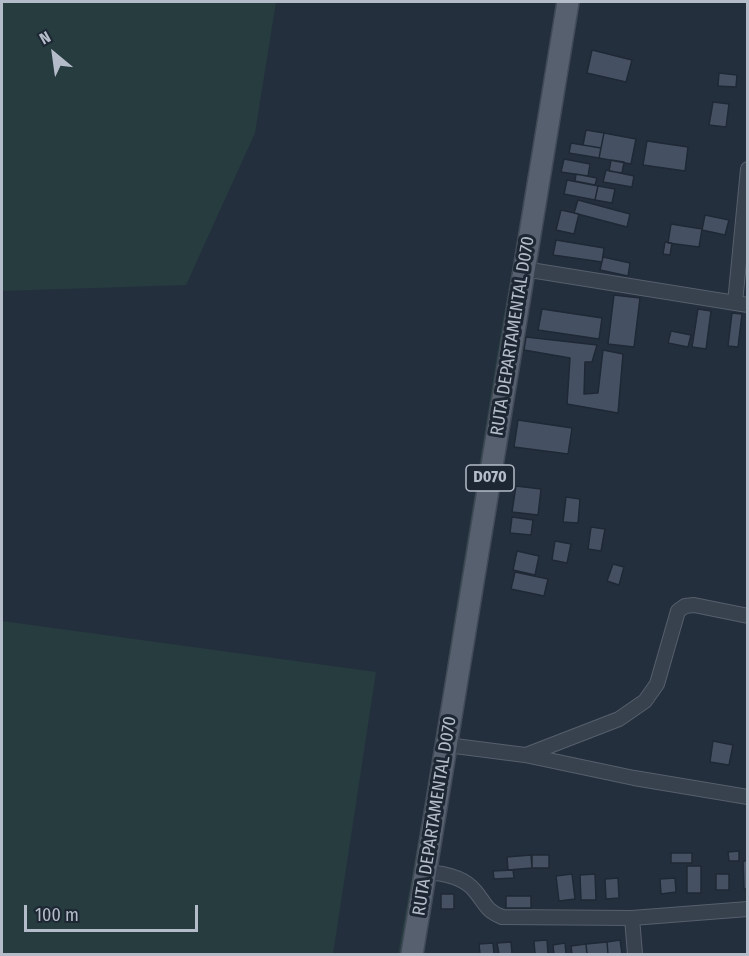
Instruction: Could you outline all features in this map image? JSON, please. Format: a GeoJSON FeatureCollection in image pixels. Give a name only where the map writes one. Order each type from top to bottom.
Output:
{"type":"FeatureCollection","features":[{"type":"Feature","properties":{"kind":"main road","name":"RUTA DEPARTAMENTAL D070"},"geometry":{"type":"LineString","coordinates":[[412,954],[568,2]]}},
{"type":"Feature","properties":{"kind":"street"},"geometry":{"type":"LineString","coordinates":[[524,269],[741,304],[747,169]]}},
{"type":"Feature","properties":{"kind":"street"},"geometry":{"type":"LineString","coordinates":[[525,755],[619,719],[645,701],[657,684],[678,611],[685,606],[694,605],[747,616]]}},
{"type":"Feature","properties":{"kind":"street"},"geometry":{"type":"LineString","coordinates":[[447,745],[525,755],[634,778],[747,797]]}},
{"type":"Feature","properties":{"kind":"street"},"geometry":{"type":"LineString","coordinates":[[426,872],[451,876],[473,888],[490,912],[502,917],[632,918],[747,909]]}},
{"type":"Feature","properties":{"kind":"street"},"geometry":{"type":"LineString","coordinates":[[632,918],[635,954]]}},
{"type":"Feature","properties":{"kind":"green space"},"geometry":{"type":"Polygon","coordinates":[[[2,2],[276,2],[255,133],[186,285],[2,291],[2,2]]]}},
{"type":"Feature","properties":{"kind":"green space"},"geometry":{"type":"Polygon","coordinates":[[[556,2],[561,2],[405,954],[398,954],[437,734],[556,2]]]}},
{"type":"Feature","properties":{"kind":"green space"},"geometry":{"type":"Polygon","coordinates":[[[2,621],[376,672],[333,954],[2,954],[2,621]]]}},
{"type":"Feature","properties":{"kind":"building"},"geometry":{"type":"Polygon","coordinates":[[[592,50],[632,60],[626,82],[587,73],[592,50]]]}},
{"type":"Feature","properties":{"kind":"building"},"geometry":{"type":"Polygon","coordinates":[[[719,73],[737,75],[736,87],[718,86],[719,73]]]}},
{"type":"Feature","properties":{"kind":"building"},"geometry":{"type":"Polygon","coordinates":[[[713,102],[729,104],[726,127],[709,125],[713,102]]]}},
{"type":"Feature","properties":{"kind":"building"},"geometry":{"type":"Polygon","coordinates":[[[586,130],[604,133],[601,148],[583,145],[586,130]]]}},
{"type":"Feature","properties":{"kind":"building"},"geometry":{"type":"Polygon","coordinates":[[[604,133],[636,139],[631,164],[599,158],[604,133]]]}},
{"type":"Feature","properties":{"kind":"building"},"geometry":{"type":"Polygon","coordinates":[[[647,141],[688,147],[685,171],[643,165],[647,141]]]}},
{"type":"Feature","properties":{"kind":"building"},"geometry":{"type":"Polygon","coordinates":[[[571,143],[601,148],[599,158],[569,153],[571,143]]]}},
{"type":"Feature","properties":{"kind":"building"},"geometry":{"type":"Polygon","coordinates":[[[564,159],[590,164],[588,176],[561,172],[564,159]]]}},
{"type":"Feature","properties":{"kind":"building"},"geometry":{"type":"Polygon","coordinates":[[[611,160],[624,162],[622,173],[609,171],[611,160]]]}},
{"type":"Feature","properties":{"kind":"building"},"geometry":{"type":"Polygon","coordinates":[[[606,170],[634,176],[632,187],[603,182],[606,170]]]}},
{"type":"Feature","properties":{"kind":"building"},"geometry":{"type":"Polygon","coordinates":[[[576,174],[597,178],[595,185],[575,181],[576,174]]]}},
{"type":"Feature","properties":{"kind":"building"},"geometry":{"type":"Polygon","coordinates":[[[567,180],[598,186],[595,200],[564,194],[567,180]]]}},
{"type":"Feature","properties":{"kind":"building"},"geometry":{"type":"Polygon","coordinates":[[[598,186],[615,189],[612,203],[595,200],[598,186]]]}},
{"type":"Feature","properties":{"kind":"building"},"geometry":{"type":"Polygon","coordinates":[[[578,200],[630,214],[627,227],[574,213],[578,200]]]}},
{"type":"Feature","properties":{"kind":"building"},"geometry":{"type":"Polygon","coordinates":[[[561,210],[579,214],[574,234],[556,230],[561,210]]]}},
{"type":"Feature","properties":{"kind":"building"},"geometry":{"type":"Polygon","coordinates":[[[705,215],[729,220],[725,235],[702,230],[705,215]]]}},
{"type":"Feature","properties":{"kind":"building"},"geometry":{"type":"Polygon","coordinates":[[[671,224],[702,229],[699,247],[668,243],[671,224]]]}},
{"type":"Feature","properties":{"kind":"building"},"geometry":{"type":"Polygon","coordinates":[[[556,240],[604,248],[602,262],[553,255],[556,240]]]}},
{"type":"Feature","properties":{"kind":"building"},"geometry":{"type":"Polygon","coordinates":[[[665,242],[672,243],[670,255],[663,254],[665,242]]]}},
{"type":"Feature","properties":{"kind":"building"},"geometry":{"type":"Polygon","coordinates":[[[603,257],[630,263],[628,276],[600,270],[603,257]]]}},
{"type":"Feature","properties":{"kind":"building"},"geometry":{"type":"Polygon","coordinates":[[[614,295],[640,298],[634,347],[608,344],[614,295]]]}},
{"type":"Feature","properties":{"kind":"building"},"geometry":{"type":"Polygon","coordinates":[[[542,309],[602,318],[599,339],[538,330],[542,309]]]}},
{"type":"Feature","properties":{"kind":"building"},"geometry":{"type":"Polygon","coordinates":[[[698,309],[711,311],[706,349],[692,347],[698,309]]]}},
{"type":"Feature","properties":{"kind":"building"},"geometry":{"type":"Polygon","coordinates":[[[732,313],[742,314],[738,347],[728,346],[732,313]]]}},
{"type":"Feature","properties":{"kind":"building"},"geometry":{"type":"Polygon","coordinates":[[[671,331],[691,335],[688,347],[668,343],[671,331]]]}},
{"type":"Feature","properties":{"kind":"building"},"geometry":{"type":"Polygon","coordinates":[[[526,337],[597,345],[592,362],[585,362],[584,394],[598,393],[603,350],[623,354],[618,413],[567,404],[570,358],[524,350],[526,337]]]}},
{"type":"Feature","properties":{"kind":"building"},"geometry":{"type":"Polygon","coordinates":[[[518,420],[572,428],[568,454],[514,447],[518,420]]]}},
{"type":"Feature","properties":{"kind":"building"},"geometry":{"type":"Polygon","coordinates":[[[516,486],[541,489],[538,515],[512,512],[516,486]]]}},
{"type":"Feature","properties":{"kind":"building"},"geometry":{"type":"Polygon","coordinates":[[[566,497],[580,499],[578,523],[563,522],[566,497]]]}},
{"type":"Feature","properties":{"kind":"building"},"geometry":{"type":"Polygon","coordinates":[[[512,517],[533,520],[531,535],[510,533],[512,517]]]}},
{"type":"Feature","properties":{"kind":"building"},"geometry":{"type":"Polygon","coordinates":[[[591,527],[605,529],[601,551],[588,549],[591,527]]]}},
{"type":"Feature","properties":{"kind":"building"},"geometry":{"type":"Polygon","coordinates":[[[555,541],[571,544],[567,563],[552,560],[555,541]]]}},
{"type":"Feature","properties":{"kind":"building"},"geometry":{"type":"Polygon","coordinates":[[[517,551],[539,556],[535,575],[513,570],[517,551]]]}},
{"type":"Feature","properties":{"kind":"building"},"geometry":{"type":"Polygon","coordinates":[[[613,564],[624,567],[619,585],[607,581],[613,564]]]}},
{"type":"Feature","properties":{"kind":"building"},"geometry":{"type":"Polygon","coordinates":[[[515,572],[548,579],[544,596],[511,589],[515,572]]]}},
{"type":"Feature","properties":{"kind":"building"},"geometry":{"type":"Polygon","coordinates":[[[713,741],[733,745],[729,765],[710,762],[713,741]]]}},
{"type":"Feature","properties":{"kind":"building"},"geometry":{"type":"Polygon","coordinates":[[[739,851],[739,861],[729,861],[728,852],[739,851]]]}},
{"type":"Feature","properties":{"kind":"building"},"geometry":{"type":"Polygon","coordinates":[[[671,853],[692,853],[692,863],[671,863],[671,853]]]}},
{"type":"Feature","properties":{"kind":"building"},"geometry":{"type":"Polygon","coordinates":[[[531,855],[532,868],[508,870],[507,857],[531,855]]]}},
{"type":"Feature","properties":{"kind":"building"},"geometry":{"type":"Polygon","coordinates":[[[532,855],[549,855],[549,868],[532,868],[532,855]]]}},
{"type":"Feature","properties":{"kind":"building"},"geometry":{"type":"Polygon","coordinates":[[[743,861],[748,861],[748,889],[744,889],[743,861]]]}},
{"type":"Feature","properties":{"kind":"building"},"geometry":{"type":"Polygon","coordinates":[[[687,866],[701,866],[701,893],[687,893],[687,866]]]}},
{"type":"Feature","properties":{"kind":"building"},"geometry":{"type":"Polygon","coordinates":[[[513,870],[514,878],[494,879],[493,871],[513,870]]]}},
{"type":"Feature","properties":{"kind":"building"},"geometry":{"type":"Polygon","coordinates":[[[572,874],[575,899],[559,901],[556,876],[572,874]]]}},
{"type":"Feature","properties":{"kind":"building"},"geometry":{"type":"Polygon","coordinates":[[[595,874],[596,900],[581,900],[580,875],[595,874]]]}},
{"type":"Feature","properties":{"kind":"building"},"geometry":{"type":"Polygon","coordinates":[[[716,874],[729,874],[729,890],[716,890],[716,874]]]}},
{"type":"Feature","properties":{"kind":"building"},"geometry":{"type":"Polygon","coordinates":[[[618,878],[619,898],[606,899],[605,879],[618,878]]]}},
{"type":"Feature","properties":{"kind":"building"},"geometry":{"type":"Polygon","coordinates":[[[675,878],[676,892],[661,894],[660,879],[675,878]]]}},
{"type":"Feature","properties":{"kind":"building"},"geometry":{"type":"Polygon","coordinates":[[[441,894],[454,894],[454,909],[441,909],[441,894]]]}},
{"type":"Feature","properties":{"kind":"building"},"geometry":{"type":"Polygon","coordinates":[[[506,896],[531,896],[531,908],[506,908],[506,896]]]}},
{"type":"Feature","properties":{"kind":"building"},"geometry":{"type":"Polygon","coordinates":[[[547,940],[548,954],[535,954],[534,941],[547,940]]]}},
{"type":"Feature","properties":{"kind":"building"},"geometry":{"type":"Polygon","coordinates":[[[620,940],[622,954],[608,954],[607,942],[620,940]]]}},
{"type":"Feature","properties":{"kind":"building"},"geometry":{"type":"Polygon","coordinates":[[[511,942],[512,954],[499,954],[497,943],[511,942]]]}},
{"type":"Feature","properties":{"kind":"building"},"geometry":{"type":"Polygon","coordinates":[[[607,942],[608,954],[587,954],[586,944],[607,942]]]}},
{"type":"Feature","properties":{"kind":"building"},"geometry":{"type":"Polygon","coordinates":[[[493,943],[494,954],[480,954],[479,944],[493,943]]]}},
{"type":"Feature","properties":{"kind":"building"},"geometry":{"type":"Polygon","coordinates":[[[565,943],[566,954],[554,954],[553,945],[565,943]]]}},
{"type":"Feature","properties":{"kind":"building"},"geometry":{"type":"Polygon","coordinates":[[[586,944],[587,954],[572,954],[571,946],[586,944]]]}}]}
